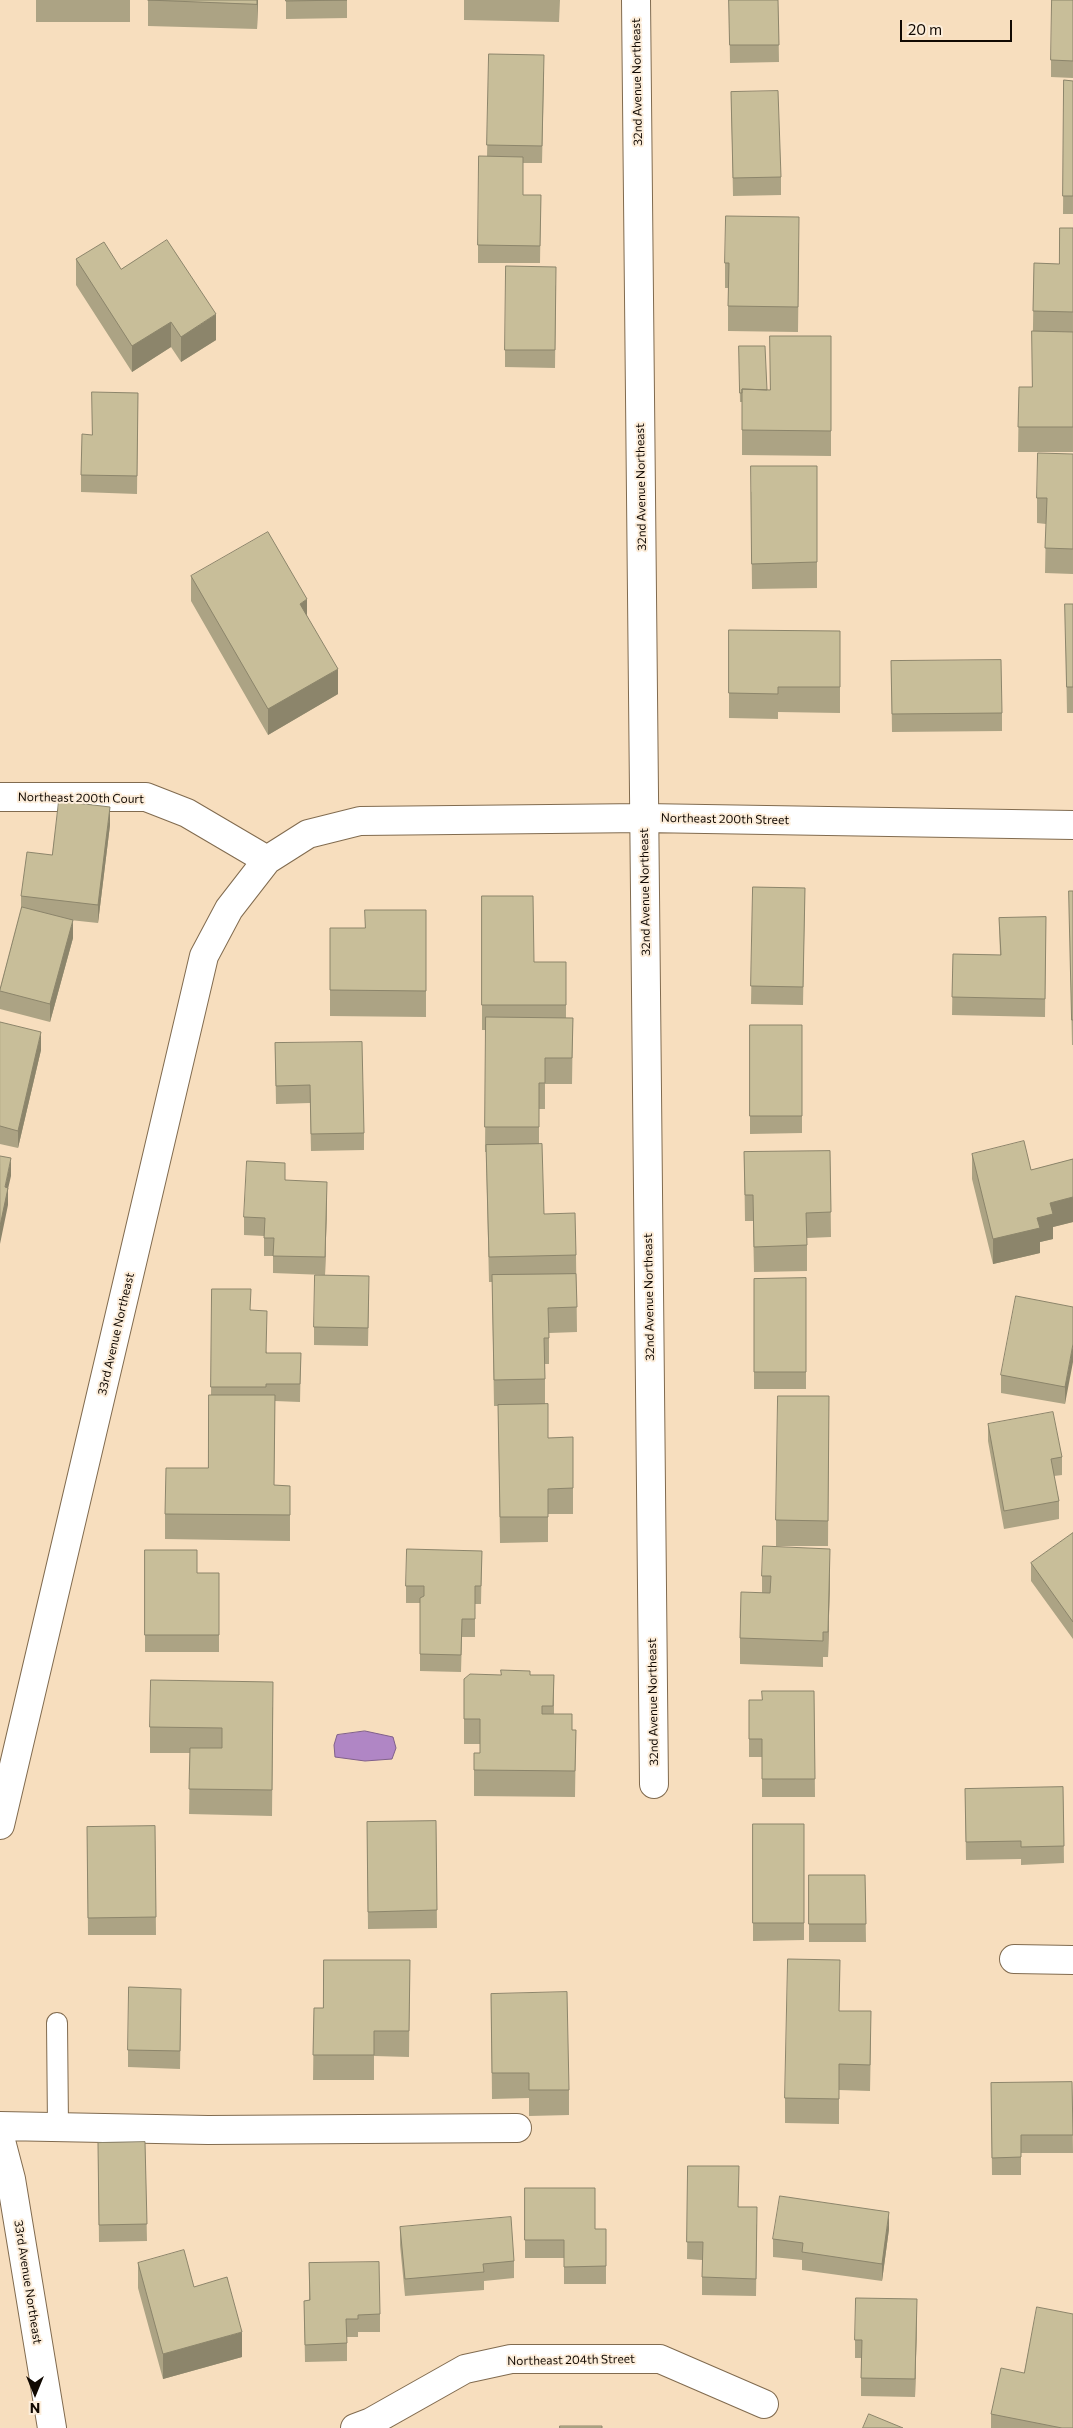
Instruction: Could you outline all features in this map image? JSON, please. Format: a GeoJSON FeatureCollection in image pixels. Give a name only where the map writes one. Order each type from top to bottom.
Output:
{"type":"FeatureCollection","features":[{"type":"Feature","properties":{"kind":"street","name":"32nd Avenue Northeast"},"geometry":{"type":"LineString","coordinates":[[636,0],[654,1784]]}},
{"type":"Feature","properties":{"kind":"street","name":"Northeast 200th Court"},"geometry":{"type":"LineString","coordinates":[[0,797],[146,797],[187,812],[267,860]]}},
{"type":"Feature","properties":{"kind":"street","name":"Northeast 200th Street"},"geometry":{"type":"LineString","coordinates":[[267,860],[308,834],[360,821],[644,818],[1073,825]]}},
{"type":"Feature","properties":{"kind":"street","name":"33rd Avenue Northeast"},"geometry":{"type":"LineString","coordinates":[[0,1825],[204,956],[229,909],[267,860]]}},
{"type":"Feature","properties":{"kind":"street"},"geometry":{"type":"LineString","coordinates":[[1014,1959],[1073,1960]]}},
{"type":"Feature","properties":{"kind":"street"},"geometry":{"type":"LineString","coordinates":[[0,2126],[208,2130],[517,2128]]}},
{"type":"Feature","properties":{"kind":"street","name":"33rd Avenue Northeast"},"geometry":{"type":"LineString","coordinates":[[0,2137],[5,2176],[52,2428]]}},
{"type":"Feature","properties":{"kind":"street","name":"Northeast 204th Street"},"geometry":{"type":"LineString","coordinates":[[355,2428],[370,2422],[465,2369],[511,2359],[660,2359],[764,2404]]}},
{"type":"Feature","properties":{"kind":"lane"},"geometry":{"type":"LineString","coordinates":[[57,2023],[58,2127]]}},
{"type":"Feature","properties":{"kind":"shaded area"},"geometry":{"type":"Polygon","coordinates":[[[365,1731],[393,1737],[396,1748],[392,1759],[365,1761],[335,1757],[334,1745],[337,1735],[365,1731]]]}},
{"type":"Feature","properties":{"kind":"building"},"geometry":{"type":"Polygon","coordinates":[[[148,0],[257,0],[257,4],[148,0]]]}},
{"type":"Feature","properties":{"kind":"building"},"geometry":{"type":"Polygon","coordinates":[[[286,0],[347,0],[286,1],[286,0]]]}},
{"type":"Feature","properties":{"kind":"building"},"geometry":{"type":"Polygon","coordinates":[[[729,0],[778,0],[779,45],[730,45],[729,0]]]}},
{"type":"Feature","properties":{"kind":"building"},"geometry":{"type":"Polygon","coordinates":[[[1052,0],[1073,0],[1073,61],[1051,60],[1052,0]]]}},
{"type":"Feature","properties":{"kind":"building"},"geometry":{"type":"Polygon","coordinates":[[[489,54],[544,55],[542,146],[487,145],[489,54]]]}},
{"type":"Feature","properties":{"kind":"building"},"geometry":{"type":"Polygon","coordinates":[[[1064,80],[1073,81],[1073,196],[1063,196],[1064,80]]]}},
{"type":"Feature","properties":{"kind":"building"},"geometry":{"type":"Polygon","coordinates":[[[778,91],[781,177],[733,178],[731,92],[778,91]]]}},
{"type":"Feature","properties":{"kind":"building"},"geometry":{"type":"Polygon","coordinates":[[[479,156],[523,157],[523,195],[541,195],[540,246],[478,245],[479,156]]]}},
{"type":"Feature","properties":{"kind":"building"},"geometry":{"type":"Polygon","coordinates":[[[726,216],[799,217],[798,307],[728,306],[729,263],[725,263],[726,216]]]}},
{"type":"Feature","properties":{"kind":"building"},"geometry":{"type":"Polygon","coordinates":[[[1060,228],[1073,228],[1073,312],[1033,311],[1034,263],[1059,264],[1060,228]]]}},
{"type":"Feature","properties":{"kind":"building"},"geometry":{"type":"Polygon","coordinates":[[[167,240],[216,314],[181,337],[171,322],[132,346],[76,259],[104,242],[121,269],[167,240]]]}},
{"type":"Feature","properties":{"kind":"building"},"geometry":{"type":"Polygon","coordinates":[[[506,266],[556,267],[555,350],[505,350],[506,266]]]}},
{"type":"Feature","properties":{"kind":"building"},"geometry":{"type":"Polygon","coordinates":[[[1032,331],[1073,332],[1073,427],[1018,427],[1019,387],[1032,387],[1032,331]]]}},
{"type":"Feature","properties":{"kind":"building"},"geometry":{"type":"Polygon","coordinates":[[[770,336],[831,336],[831,431],[742,430],[742,389],[770,390],[770,336]]]}},
{"type":"Feature","properties":{"kind":"building"},"geometry":{"type":"Polygon","coordinates":[[[739,346],[765,346],[767,390],[742,389],[742,393],[740,393],[739,346]]]}},
{"type":"Feature","properties":{"kind":"building"},"geometry":{"type":"Polygon","coordinates":[[[92,392],[138,393],[137,476],[81,475],[82,434],[92,435],[92,392]]]}},
{"type":"Feature","properties":{"kind":"building"},"geometry":{"type":"Polygon","coordinates":[[[1038,453],[1073,454],[1073,549],[1045,548],[1047,498],[1037,498],[1038,453]]]}},
{"type":"Feature","properties":{"kind":"building"},"geometry":{"type":"Polygon","coordinates":[[[751,466],[817,466],[817,562],[752,564],[751,466]]]}},
{"type":"Feature","properties":{"kind":"building"},"geometry":{"type":"Polygon","coordinates":[[[268,532],[307,599],[300,604],[338,669],[268,709],[191,576],[268,532]]]}},
{"type":"Feature","properties":{"kind":"building"},"geometry":{"type":"Polygon","coordinates":[[[1065,604],[1073,604],[1073,687],[1067,687],[1065,604]]]}},
{"type":"Feature","properties":{"kind":"building"},"geometry":{"type":"Polygon","coordinates":[[[729,630],[840,631],[840,687],[778,687],[778,694],[729,693],[729,630]]]}},
{"type":"Feature","properties":{"kind":"building"},"geometry":{"type":"Polygon","coordinates":[[[1001,660],[1002,713],[892,714],[891,661],[1001,660]]]}},
{"type":"Feature","properties":{"kind":"building"},"geometry":{"type":"Polygon","coordinates":[[[59,801],[110,807],[98,905],[21,896],[27,852],[52,855],[59,801]]]}},
{"type":"Feature","properties":{"kind":"building"},"geometry":{"type":"Polygon","coordinates":[[[753,887],[805,888],[803,987],[751,986],[753,887]]]}},
{"type":"Feature","properties":{"kind":"building"},"geometry":{"type":"Polygon","coordinates":[[[1069,891],[1073,891],[1073,1020],[1072,1020],[1069,891]]]}},
{"type":"Feature","properties":{"kind":"building"},"geometry":{"type":"Polygon","coordinates":[[[482,896],[533,896],[534,962],[566,962],[566,1005],[482,1005],[482,896]]]}},
{"type":"Feature","properties":{"kind":"building"},"geometry":{"type":"Polygon","coordinates":[[[22,907],[73,920],[50,1004],[0,991],[22,907]]]}},
{"type":"Feature","properties":{"kind":"building"},"geometry":{"type":"Polygon","coordinates":[[[365,910],[426,910],[426,991],[330,990],[330,928],[365,928],[365,910]]]}},
{"type":"Feature","properties":{"kind":"building"},"geometry":{"type":"Polygon","coordinates":[[[1046,917],[1045,999],[952,997],[953,954],[1001,955],[999,918],[1046,917]]]}},
{"type":"Feature","properties":{"kind":"building"},"geometry":{"type":"Polygon","coordinates":[[[486,1017],[573,1018],[572,1058],[545,1058],[545,1083],[539,1083],[539,1127],[485,1127],[486,1017]]]}},
{"type":"Feature","properties":{"kind":"building"},"geometry":{"type":"Polygon","coordinates":[[[0,1022],[41,1032],[18,1131],[0,1126],[0,1022]]]}},
{"type":"Feature","properties":{"kind":"building"},"geometry":{"type":"Polygon","coordinates":[[[750,1025],[802,1025],[802,1116],[750,1116],[750,1025]]]}},
{"type":"Feature","properties":{"kind":"building"},"geometry":{"type":"Polygon","coordinates":[[[362,1042],[364,1133],[311,1134],[310,1085],[276,1086],[275,1043],[362,1042]]]}},
{"type":"Feature","properties":{"kind":"building"},"geometry":{"type":"Polygon","coordinates":[[[1024,1141],[1031,1170],[1073,1159],[1073,1197],[1050,1203],[1053,1214],[1037,1218],[1040,1228],[993,1239],[972,1154],[1024,1141]]]}},
{"type":"Feature","properties":{"kind":"building"},"geometry":{"type":"Polygon","coordinates":[[[542,1144],[544,1214],[575,1213],[576,1255],[489,1257],[486,1145],[542,1144]]]}},
{"type":"Feature","properties":{"kind":"building"},"geometry":{"type":"Polygon","coordinates":[[[830,1151],[831,1212],[806,1213],[807,1245],[754,1247],[753,1195],[745,1195],[744,1152],[830,1151]]]}},
{"type":"Feature","properties":{"kind":"building"},"geometry":{"type":"Polygon","coordinates":[[[0,1156],[11,1158],[5,1187],[8,1188],[0,1226],[0,1156]]]}},
{"type":"Feature","properties":{"kind":"building"},"geometry":{"type":"Polygon","coordinates":[[[247,1161],[285,1163],[285,1180],[327,1182],[325,1257],[273,1256],[274,1238],[264,1238],[265,1218],[244,1217],[247,1161]]]}},
{"type":"Feature","properties":{"kind":"building"},"geometry":{"type":"Polygon","coordinates":[[[576,1274],[577,1307],[548,1308],[549,1338],[544,1338],[545,1379],[494,1380],[492,1275],[576,1274]]]}},
{"type":"Feature","properties":{"kind":"building"},"geometry":{"type":"Polygon","coordinates":[[[315,1275],[369,1276],[368,1328],[314,1327],[315,1275]]]}},
{"type":"Feature","properties":{"kind":"building"},"geometry":{"type":"Polygon","coordinates":[[[806,1278],[806,1372],[754,1372],[754,1279],[806,1278]]]}},
{"type":"Feature","properties":{"kind":"building"},"geometry":{"type":"Polygon","coordinates":[[[212,1289],[251,1289],[250,1310],[267,1311],[266,1353],[301,1353],[300,1384],[266,1384],[266,1387],[211,1387],[212,1289]]]}},
{"type":"Feature","properties":{"kind":"building"},"geometry":{"type":"Polygon","coordinates":[[[1016,1296],[1073,1307],[1073,1344],[1065,1387],[1001,1375],[1016,1296]]]}},
{"type":"Feature","properties":{"kind":"building"},"geometry":{"type":"Polygon","coordinates":[[[209,1395],[275,1395],[274,1485],[290,1486],[290,1515],[165,1514],[166,1468],[208,1468],[209,1395]]]}},
{"type":"Feature","properties":{"kind":"building"},"geometry":{"type":"Polygon","coordinates":[[[778,1396],[829,1396],[828,1521],[776,1520],[778,1396]]]}},
{"type":"Feature","properties":{"kind":"building"},"geometry":{"type":"Polygon","coordinates":[[[548,1404],[548,1438],[573,1437],[573,1488],[548,1489],[548,1517],[500,1517],[498,1405],[548,1404]]]}},
{"type":"Feature","properties":{"kind":"building"},"geometry":{"type":"Polygon","coordinates":[[[1053,1412],[1062,1457],[1051,1459],[1059,1501],[1004,1511],[988,1424],[1053,1412]]]}},
{"type":"Feature","properties":{"kind":"building"},"geometry":{"type":"Polygon","coordinates":[[[1073,1533],[1073,1622],[1031,1563],[1073,1533]]]}},
{"type":"Feature","properties":{"kind":"building"},"geometry":{"type":"Polygon","coordinates":[[[763,1546],[830,1549],[828,1632],[823,1632],[823,1641],[740,1638],[741,1592],[770,1593],[771,1576],[762,1576],[763,1546]]]}},
{"type":"Feature","properties":{"kind":"building"},"geometry":{"type":"Polygon","coordinates":[[[407,1549],[482,1551],[481,1586],[475,1586],[475,1619],[462,1619],[461,1655],[420,1654],[420,1598],[424,1596],[424,1586],[406,1586],[407,1549]]]}},
{"type":"Feature","properties":{"kind":"building"},"geometry":{"type":"Polygon","coordinates":[[[145,1550],[197,1550],[197,1573],[219,1573],[219,1635],[145,1635],[145,1550]]]}},
{"type":"Feature","properties":{"kind":"building"},"geometry":{"type":"Polygon","coordinates":[[[501,1670],[530,1671],[530,1675],[554,1675],[553,1706],[542,1706],[542,1714],[572,1714],[572,1730],[576,1730],[575,1771],[474,1770],[474,1753],[480,1753],[480,1719],[464,1719],[464,1679],[470,1674],[501,1675],[501,1670]]]}},
{"type":"Feature","properties":{"kind":"building"},"geometry":{"type":"Polygon","coordinates":[[[151,1680],[273,1682],[272,1790],[189,1789],[190,1748],[222,1748],[222,1728],[150,1727],[151,1680]]]}},
{"type":"Feature","properties":{"kind":"building"},"geometry":{"type":"Polygon","coordinates":[[[762,1691],[814,1691],[815,1779],[762,1779],[762,1739],[749,1739],[749,1700],[762,1700],[762,1691]]]}},
{"type":"Feature","properties":{"kind":"building"},"geometry":{"type":"Polygon","coordinates":[[[1063,1787],[1064,1846],[1021,1847],[1021,1841],[966,1842],[965,1789],[1063,1787]]]}},
{"type":"Feature","properties":{"kind":"building"},"geometry":{"type":"Polygon","coordinates":[[[436,1821],[437,1910],[368,1912],[367,1822],[436,1821]]]}},
{"type":"Feature","properties":{"kind":"building"},"geometry":{"type":"Polygon","coordinates":[[[753,1824],[804,1824],[804,1923],[753,1923],[753,1824]]]}},
{"type":"Feature","properties":{"kind":"building"},"geometry":{"type":"Polygon","coordinates":[[[155,1826],[156,1917],[88,1918],[87,1827],[155,1826]]]}},
{"type":"Feature","properties":{"kind":"building"},"geometry":{"type":"Polygon","coordinates":[[[809,1875],[865,1875],[866,1924],[809,1924],[809,1875]]]}},
{"type":"Feature","properties":{"kind":"building"},"geometry":{"type":"Polygon","coordinates":[[[788,1959],[840,1960],[839,2011],[871,2011],[870,2065],[839,2064],[839,2099],[785,2098],[788,1959]]]}},
{"type":"Feature","properties":{"kind":"building"},"geometry":{"type":"Polygon","coordinates":[[[324,1960],[410,1960],[409,2031],[374,2031],[374,2055],[313,2055],[314,2008],[323,2008],[324,1960]]]}},
{"type":"Feature","properties":{"kind":"building"},"geometry":{"type":"Polygon","coordinates":[[[129,1987],[181,1989],[180,2051],[128,2050],[129,1987]]]}},
{"type":"Feature","properties":{"kind":"building"},"geometry":{"type":"Polygon","coordinates":[[[567,1992],[569,2090],[529,2090],[529,2073],[492,2073],[491,1994],[567,1992]]]}},
{"type":"Feature","properties":{"kind":"building"},"geometry":{"type":"Polygon","coordinates":[[[1072,2082],[1073,2135],[1021,2135],[1021,2157],[992,2158],[991,2083],[1072,2082]]]}},
{"type":"Feature","properties":{"kind":"building"},"geometry":{"type":"Polygon","coordinates":[[[145,2142],[147,2224],[99,2225],[98,2143],[145,2142]]]}},
{"type":"Feature","properties":{"kind":"building"},"geometry":{"type":"Polygon","coordinates":[[[688,2166],[739,2166],[738,2207],[757,2207],[756,2279],[702,2277],[703,2242],[687,2242],[688,2166]]]}},
{"type":"Feature","properties":{"kind":"building"},"geometry":{"type":"Polygon","coordinates":[[[525,2188],[595,2188],[595,2229],[606,2229],[606,2266],[564,2267],[564,2240],[525,2240],[525,2188]]]}},
{"type":"Feature","properties":{"kind":"building"},"geometry":{"type":"Polygon","coordinates":[[[780,2196],[889,2212],[882,2264],[802,2252],[803,2243],[773,2239],[780,2196]]]}},
{"type":"Feature","properties":{"kind":"building"},"geometry":{"type":"Polygon","coordinates":[[[511,2217],[514,2261],[483,2264],[484,2272],[405,2279],[400,2227],[511,2217]]]}},
{"type":"Feature","properties":{"kind":"building"},"geometry":{"type":"Polygon","coordinates":[[[184,2250],[194,2287],[227,2277],[242,2332],[163,2354],[138,2263],[184,2250]]]}},
{"type":"Feature","properties":{"kind":"building"},"geometry":{"type":"Polygon","coordinates":[[[379,2262],[380,2314],[358,2315],[358,2319],[346,2319],[347,2343],[305,2345],[304,2301],[310,2300],[309,2263],[379,2262]]]}},
{"type":"Feature","properties":{"kind":"building"},"geometry":{"type":"Polygon","coordinates":[[[856,2298],[917,2299],[915,2379],[861,2378],[862,2340],[855,2340],[856,2298]]]}},
{"type":"Feature","properties":{"kind":"building"},"geometry":{"type":"Polygon","coordinates":[[[1037,2307],[1073,2314],[1073,2428],[1062,2428],[991,2414],[1001,2368],[1024,2373],[1037,2307]]]}},
{"type":"Feature","properties":{"kind":"building"},"geometry":{"type":"Polygon","coordinates":[[[869,2414],[903,2428],[863,2428],[869,2414]]]}},
{"type":"Feature","properties":{"kind":"building"},"geometry":{"type":"Polygon","coordinates":[[[560,2426],[602,2426],[602,2428],[560,2428],[560,2426]]]}}]}
